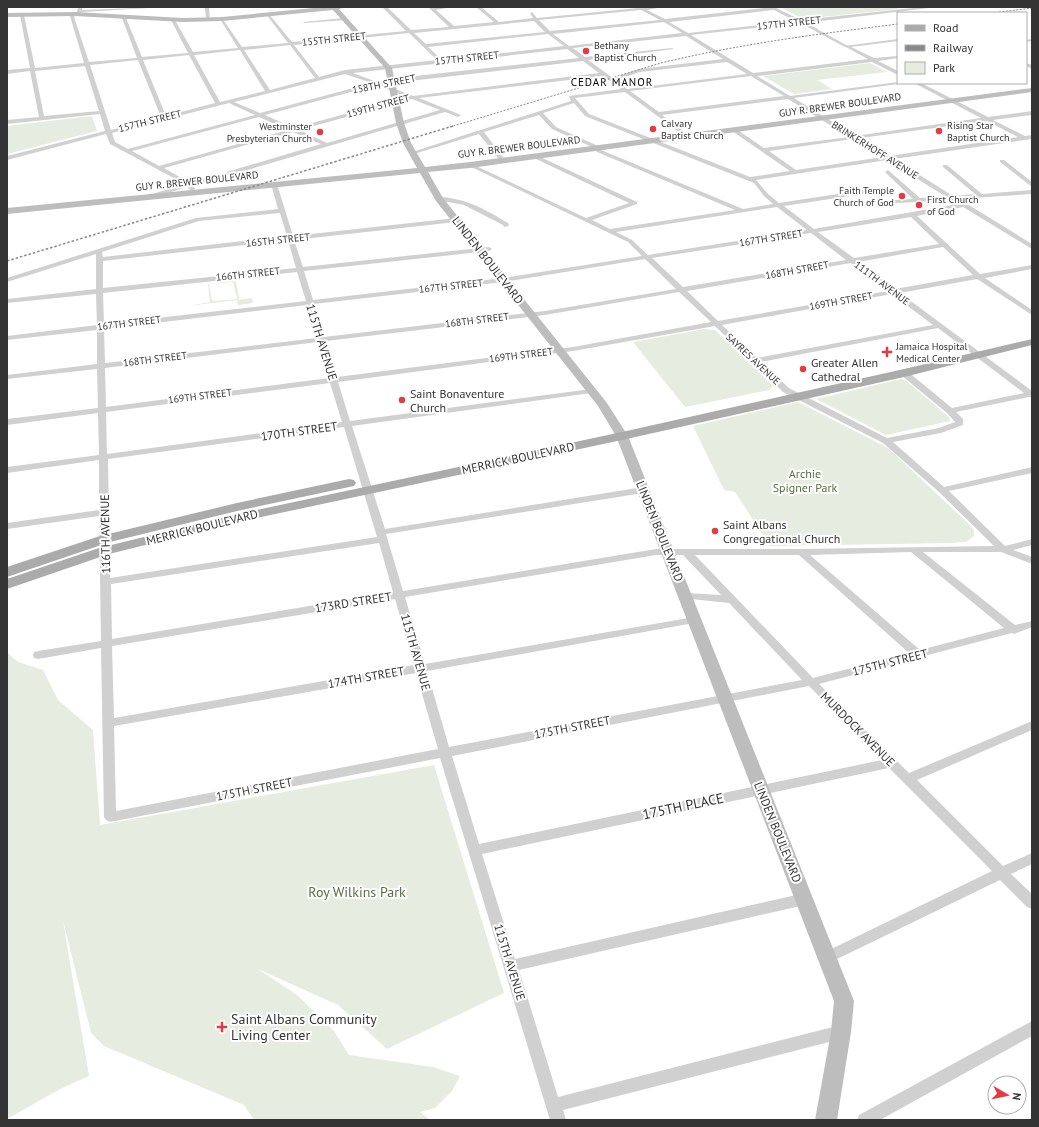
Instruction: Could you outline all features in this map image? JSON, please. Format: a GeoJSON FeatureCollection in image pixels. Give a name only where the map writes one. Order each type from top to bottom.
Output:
{"type":"FeatureCollection","features":[{"type":"Feature","properties":{"kind":"main road","name":"LINDEN BOULEVARD"},"geometry":{"type":"LineString","coordinates":[[334,7],[351,30],[360,36],[387,67],[400,124],[412,153],[439,199],[456,220],[484,249],[503,280],[591,391],[620,432],[686,596],[694,620],[828,957],[844,1001],[841,1032],[826,1120]]}},
{"type":"Feature","properties":{"kind":"main road"},"geometry":{"type":"LineString","coordinates":[[7,15],[78,11],[124,18],[208,20],[343,7]]}},
{"type":"Feature","properties":{"kind":"main road","name":"GUY R. BREWER BOULEVARD"},"geometry":{"type":"LineString","coordinates":[[7,211],[470,165],[1032,90]]}},
{"type":"Feature","properties":{"kind":"main road"},"geometry":{"type":"LineString","coordinates":[[404,171],[429,182]]}},
{"type":"Feature","properties":{"kind":"main road","name":"MERRICK BOULEVARD"},"geometry":{"type":"LineString","coordinates":[[7,572],[105,545],[232,514],[904,373],[1032,333]]}},
{"type":"Feature","properties":{"kind":"main road","name":"MERRICK BOULEVARD"},"geometry":{"type":"LineString","coordinates":[[620,432],[786,390],[899,365],[972,351],[1032,342]]}},
{"type":"Feature","properties":{"kind":"main road","name":"MERRICK BOULEVARD"},"geometry":{"type":"LineString","coordinates":[[7,584],[105,545]]}},
{"type":"Feature","properties":{"kind":"street"},"geometry":{"type":"LineString","coordinates":[[112,143],[72,16],[78,11],[164,7]]}},
{"type":"Feature","properties":{"kind":"street"},"geometry":{"type":"LineString","coordinates":[[207,7],[208,20]]}},
{"type":"Feature","properties":{"kind":"street"},"geometry":{"type":"LineString","coordinates":[[384,7],[440,61]]}},
{"type":"Feature","properties":{"kind":"street"},"geometry":{"type":"LineString","coordinates":[[431,8],[449,7]]}},
{"type":"Feature","properties":{"kind":"street"},"geometry":{"type":"LineString","coordinates":[[478,7],[498,23]]}},
{"type":"Feature","properties":{"kind":"street","name":"BRINKERHOFF AVENUE"},"geometry":{"type":"LineString","coordinates":[[634,7],[652,13],[1032,247]]}},
{"type":"Feature","properties":{"kind":"street","name":"155TH STREET"},"geometry":{"type":"LineString","coordinates":[[7,72],[660,7]]}},
{"type":"Feature","properties":{"kind":"street"},"geometry":{"type":"LineString","coordinates":[[900,7],[911,12]]}},
{"type":"Feature","properties":{"kind":"street","name":"157TH STREET"},"geometry":{"type":"LineString","coordinates":[[7,158],[345,72],[935,7]]}},
{"type":"Feature","properties":{"kind":"street"},"geometry":{"type":"LineString","coordinates":[[431,8],[453,28]]}},
{"type":"Feature","properties":{"kind":"street"},"geometry":{"type":"LineString","coordinates":[[425,46],[773,8],[897,72]]}},
{"type":"Feature","properties":{"kind":"street"},"geometry":{"type":"LineString","coordinates":[[580,10],[587,14]]}},
{"type":"Feature","properties":{"kind":"street"},"geometry":{"type":"LineString","coordinates":[[544,19],[530,11],[536,20],[549,33],[687,136]]}},
{"type":"Feature","properties":{"kind":"street"},"geometry":{"type":"LineString","coordinates":[[268,14],[317,78]]}},
{"type":"Feature","properties":{"kind":"street"},"geometry":{"type":"LineString","coordinates":[[22,15],[42,118]]}},
{"type":"Feature","properties":{"kind":"street"},"geometry":{"type":"LineString","coordinates":[[124,18],[139,59],[164,118]]}},
{"type":"Feature","properties":{"kind":"street"},"geometry":{"type":"LineString","coordinates":[[222,19],[268,91]]}},
{"type":"Feature","properties":{"kind":"street"},"geometry":{"type":"LineString","coordinates":[[306,22],[344,19]]}},
{"type":"Feature","properties":{"kind":"street"},"geometry":{"type":"LineString","coordinates":[[174,20],[218,104]]}},
{"type":"Feature","properties":{"kind":"street"},"geometry":{"type":"LineString","coordinates":[[846,46],[897,40]]}},
{"type":"Feature","properties":{"kind":"street","name":"158TH STREET"},"geometry":{"type":"LineString","coordinates":[[127,151],[390,81],[672,49]]}},
{"type":"Feature","properties":{"kind":"street"},"geometry":{"type":"LineString","coordinates":[[625,90],[897,57]]}},
{"type":"Feature","properties":{"kind":"street"},"geometry":{"type":"LineString","coordinates":[[612,80],[639,71],[728,60]]}},
{"type":"Feature","properties":{"kind":"street"},"geometry":{"type":"LineString","coordinates":[[345,72],[458,115]]}},
{"type":"Feature","properties":{"kind":"street","name":"159TH STREET"},"geometry":{"type":"LineString","coordinates":[[157,168],[413,97],[604,74]]}},
{"type":"Feature","properties":{"kind":"street"},"geometry":{"type":"LineString","coordinates":[[658,114],[897,84]]}},
{"type":"Feature","properties":{"kind":"street"},"geometry":{"type":"LineString","coordinates":[[919,84],[1032,143]]}},
{"type":"Feature","properties":{"kind":"street","name":"111TH AVENUE"},"geometry":{"type":"LineString","coordinates":[[625,90],[571,97],[587,115],[756,182],[766,195],[778,205],[1031,394]]}},
{"type":"Feature","properties":{"kind":"street"},"geometry":{"type":"LineString","coordinates":[[228,101],[326,145]]}},
{"type":"Feature","properties":{"kind":"street"},"geometry":{"type":"LineString","coordinates":[[412,153],[576,102]]}},
{"type":"Feature","properties":{"kind":"street"},"geometry":{"type":"LineString","coordinates":[[150,196],[189,186],[445,110]]}},
{"type":"Feature","properties":{"kind":"street"},"geometry":{"type":"LineString","coordinates":[[7,122],[101,112]]}},
{"type":"Feature","properties":{"kind":"street"},"geometry":{"type":"LineString","coordinates":[[540,113],[554,128],[597,148],[599,151],[741,210]]}},
{"type":"Feature","properties":{"kind":"street"},"geometry":{"type":"LineString","coordinates":[[764,150],[1032,113]]}},
{"type":"Feature","properties":{"kind":"street"},"geometry":{"type":"LineString","coordinates":[[734,130],[795,172]]}},
{"type":"Feature","properties":{"kind":"street"},"geometry":{"type":"LineString","coordinates":[[480,131],[503,161]]}},
{"type":"Feature","properties":{"kind":"street"},"geometry":{"type":"LineString","coordinates":[[92,137],[112,143],[189,186],[196,192]]}},
{"type":"Feature","properties":{"kind":"street"},"geometry":{"type":"LineString","coordinates":[[750,179],[1032,137]]}},
{"type":"Feature","properties":{"kind":"street"},"geometry":{"type":"LineString","coordinates":[[536,157],[635,203],[586,220]]}},
{"type":"Feature","properties":{"kind":"street"},"geometry":{"type":"LineString","coordinates":[[1002,161],[1032,185]]}},
{"type":"Feature","properties":{"kind":"street","name":"SAYRES AVENUE"},"geometry":{"type":"LineString","coordinates":[[470,165],[630,241],[786,390],[886,441],[942,490],[1003,550],[1032,561]]}},
{"type":"Feature","properties":{"kind":"street"},"geometry":{"type":"LineString","coordinates":[[945,166],[981,196]]}},
{"type":"Feature","properties":{"kind":"street"},"geometry":{"type":"LineString","coordinates":[[888,172],[918,201]]}},
{"type":"Feature","properties":{"kind":"street","name":"115TH AVENUE"},"geometry":{"type":"LineString","coordinates":[[274,184],[346,424],[382,535],[445,753],[558,1120]]}},
{"type":"Feature","properties":{"kind":"street"},"geometry":{"type":"LineString","coordinates":[[608,231],[870,191]]}},
{"type":"Feature","properties":{"kind":"street"},"geometry":{"type":"LineString","coordinates":[[881,203],[1032,192]]}},
{"type":"Feature","properties":{"kind":"street"},"geometry":{"type":"LineString","coordinates":[[1021,193],[1028,199]]}},
{"type":"Feature","properties":{"kind":"street"},"geometry":{"type":"LineString","coordinates":[[439,199],[452,198],[473,206],[506,224],[506,226]]}},
{"type":"Feature","properties":{"kind":"street","name":"167TH STREET"},"geometry":{"type":"LineString","coordinates":[[7,338],[503,280],[912,215],[958,207],[963,204]]}},
{"type":"Feature","properties":{"kind":"street"},"geometry":{"type":"LineString","coordinates":[[7,280],[99,255],[198,219],[282,210]]}},
{"type":"Feature","properties":{"kind":"street"},"geometry":{"type":"LineString","coordinates":[[912,215],[979,277],[1032,312]]}},
{"type":"Feature","properties":{"kind":"street","name":"165TH STREET"},"geometry":{"type":"LineString","coordinates":[[99,255],[290,238],[456,220]]}},
{"type":"Feature","properties":{"kind":"street","name":"168TH STREET"},"geometry":{"type":"LineString","coordinates":[[7,377],[321,338],[545,313],[944,245]]}},
{"type":"Feature","properties":{"kind":"street","name":"166TH STREET"},"geometry":{"type":"LineString","coordinates":[[7,301],[484,249]]}},
{"type":"Feature","properties":{"kind":"street","name":"116TH AVENUE"},"geometry":{"type":"LineString","coordinates":[[99,255],[110,817]]}},
{"type":"Feature","properties":{"kind":"street","name":"169TH STREET"},"geometry":{"type":"LineString","coordinates":[[7,422],[573,349],[1032,267]]}},
{"type":"Feature","properties":{"kind":"street"},"geometry":{"type":"LineString","coordinates":[[755,361],[939,326]]}},
{"type":"Feature","properties":{"kind":"street"},"geometry":{"type":"LineString","coordinates":[[886,441],[941,430],[960,423],[959,419],[904,373]]}},
{"type":"Feature","properties":{"kind":"street","name":"170TH STREET"},"geometry":{"type":"LineString","coordinates":[[7,470],[591,391]]}},
{"type":"Feature","properties":{"kind":"street"},"geometry":{"type":"LineString","coordinates":[[950,411],[1031,394]]}},
{"type":"Feature","properties":{"kind":"street"},"geometry":{"type":"LineString","coordinates":[[942,490],[1032,470]]}},
{"type":"Feature","properties":{"kind":"street"},"geometry":{"type":"LineString","coordinates":[[106,582],[643,490]]}},
{"type":"Feature","properties":{"kind":"street"},"geometry":{"type":"LineString","coordinates":[[7,526],[104,512]]}},
{"type":"Feature","properties":{"kind":"street"},"geometry":{"type":"LineString","coordinates":[[1003,550],[1032,542]]}},
{"type":"Feature","properties":{"kind":"street","name":"173RD STREET"},"geometry":{"type":"LineString","coordinates":[[38,655],[656,552],[801,552],[972,548],[1003,550]]}},
{"type":"Feature","properties":{"kind":"street"},"geometry":{"type":"LineString","coordinates":[[914,550],[1014,630]]}},
{"type":"Feature","properties":{"kind":"street","name":"MURDOCK AVENUE"},"geometry":{"type":"LineString","coordinates":[[687,552],[811,682],[1032,903]]}},
{"type":"Feature","properties":{"kind":"street"},"geometry":{"type":"LineString","coordinates":[[801,552],[919,655]]}},
{"type":"Feature","properties":{"kind":"street"},"geometry":{"type":"LineString","coordinates":[[686,596],[715,597],[733,600]]}},
{"type":"Feature","properties":{"kind":"street","name":"174TH STREET"},"geometry":{"type":"LineString","coordinates":[[108,723],[694,620]]}},
{"type":"Feature","properties":{"kind":"street","name":"175TH STREET"},"geometry":{"type":"LineString","coordinates":[[110,817],[811,682],[919,655],[1032,624]]}},
{"type":"Feature","properties":{"kind":"street"},"geometry":{"type":"LineString","coordinates":[[907,779],[1032,725]]}},
{"type":"Feature","properties":{"kind":"street","name":"175TH PLACE"},"geometry":{"type":"LineString","coordinates":[[476,850],[891,763]]}},
{"type":"Feature","properties":{"kind":"street"},"geometry":{"type":"LineString","coordinates":[[828,957],[1032,858]]}},
{"type":"Feature","properties":{"kind":"street"},"geometry":{"type":"LineString","coordinates":[[511,966],[805,899]]}},
{"type":"Feature","properties":{"kind":"street"},"geometry":{"type":"LineString","coordinates":[[865,1120],[1032,1028]]}},
{"type":"Feature","properties":{"kind":"street"},"geometry":{"type":"LineString","coordinates":[[554,1105],[841,1032]]}},
{"type":"Feature","properties":{"kind":"green space"},"geometry":{"type":"Polygon","coordinates":[[[780,7],[895,7],[899,9],[803,19],[780,7]]]}},
{"type":"Feature","properties":{"kind":"green space"},"geometry":{"type":"Polygon","coordinates":[[[870,63],[887,72],[817,80],[832,89],[794,94],[763,76],[870,63]]]}},
{"type":"Feature","properties":{"kind":"green space"},"geometry":{"type":"Polygon","coordinates":[[[92,116],[97,131],[7,154],[7,126],[92,116]]]}},
{"type":"Feature","properties":{"kind":"green space"},"geometry":{"type":"Polygon","coordinates":[[[232,281],[236,282],[239,298],[238,300],[252,298],[253,303],[238,305],[237,300],[187,306],[210,302],[208,284],[232,281]],[[233,282],[209,284],[212,301],[237,299],[233,282]]]}},
{"type":"Feature","properties":{"kind":"green space"},"geometry":{"type":"Polygon","coordinates":[[[705,329],[715,330],[773,386],[769,390],[685,407],[633,342],[705,329]]]}},
{"type":"Feature","properties":{"kind":"green space"},"geometry":{"type":"Polygon","coordinates":[[[901,379],[905,380],[949,417],[950,421],[886,435],[816,399],[901,379]]]}},
{"type":"Feature","properties":{"kind":"green space","name":"Archie Spigner Park"},"geometry":{"type":"Polygon","coordinates":[[[798,402],[888,448],[971,526],[974,530],[974,536],[966,542],[951,543],[770,546],[735,492],[724,490],[693,426],[798,402]]]}},
{"type":"Feature","properties":{"kind":"green space","name":"Roy Wilkins Park"},"geometry":{"type":"Polygon","coordinates":[[[7,652],[18,662],[43,670],[58,700],[93,730],[100,825],[434,765],[504,993],[387,1049],[338,1005],[258,969],[297,995],[334,1031],[349,1055],[433,1067],[460,1076],[452,1091],[435,1108],[420,1112],[430,1120],[254,1120],[244,1105],[104,1046],[91,1033],[63,921],[89,1076],[60,1089],[7,1119],[7,652]]]}},
{"type":"Feature","properties":{"kind":"railway"},"geometry":{"type":"LineString","coordinates":[[1000,12],[1032,8]]}},
{"type":"Feature","properties":{"kind":"railway"},"geometry":{"type":"LineString","coordinates":[[450,127],[661,63],[690,56],[749,45],[897,24]]}},
{"type":"Feature","properties":{"kind":"railway"},"geometry":{"type":"LineString","coordinates":[[7,261],[453,126]]}},
{"type":"Feature","properties":{"kind":"place","name":"Bethany Baptist Church"},"geometry":{"type":"Point","coordinates":[586,51]}},
{"type":"Feature","properties":{"kind":"place","name":"Calvary Baptist Church"},"geometry":{"type":"Point","coordinates":[653,129]}},
{"type":"Feature","properties":{"kind":"place","name":"Rising Star Baptist Church"},"geometry":{"type":"Point","coordinates":[939,131]}},
{"type":"Feature","properties":{"kind":"place","name":"Westminster Presbyterian Church"},"geometry":{"type":"Point","coordinates":[320,132]}},
{"type":"Feature","properties":{"kind":"place","name":"Faith Temple Church of God"},"geometry":{"type":"Point","coordinates":[902,196]}},
{"type":"Feature","properties":{"kind":"place","name":"First Church of God"},"geometry":{"type":"Point","coordinates":[919,205]}},
{"type":"Feature","properties":{"kind":"place","name":"Jamaica Hospital Medical Center"},"geometry":{"type":"Point","coordinates":[887,352]}},
{"type":"Feature","properties":{"kind":"place","name":"Greater Allen Cathedral"},"geometry":{"type":"Point","coordinates":[803,369]}},
{"type":"Feature","properties":{"kind":"place","name":"Saint Bonaventure Church"},"geometry":{"type":"Point","coordinates":[402,400]}},
{"type":"Feature","properties":{"kind":"place","name":"Saint Albans Congregational Church"},"geometry":{"type":"Point","coordinates":[715,531]}},
{"type":"Feature","properties":{"kind":"place","name":"Saint Albans Community Living Center"},"geometry":{"type":"Point","coordinates":[222,1027]}},
{"type":"Feature","properties":{"kind":"district","name":"CEDAR MANOR"},"geometry":{"type":"Point","coordinates":[612,82]}}]}
